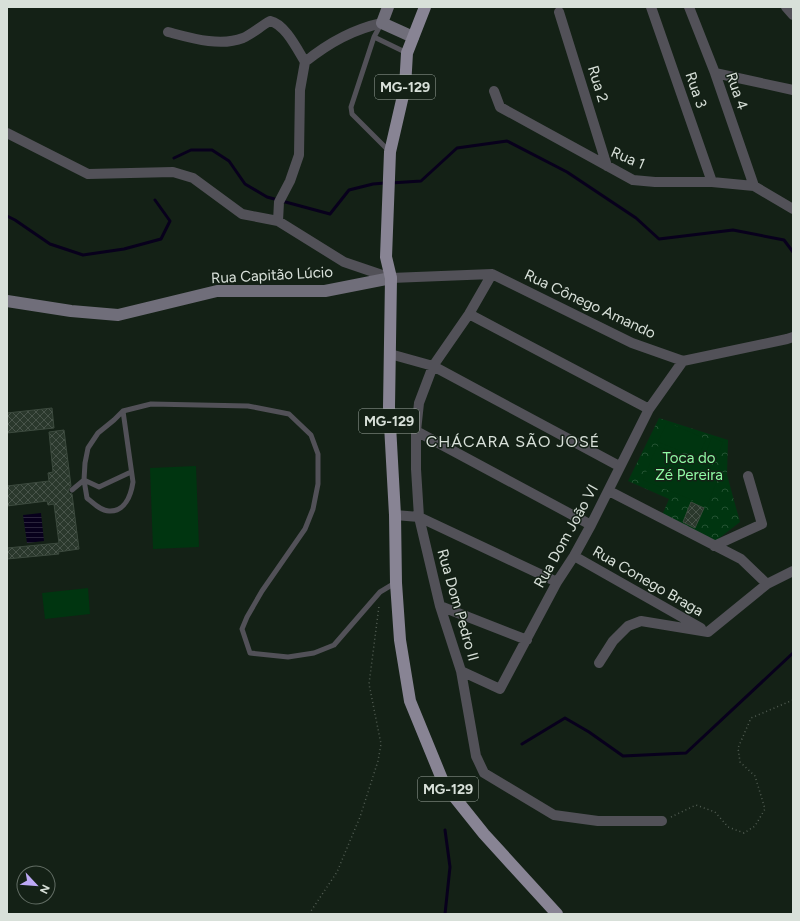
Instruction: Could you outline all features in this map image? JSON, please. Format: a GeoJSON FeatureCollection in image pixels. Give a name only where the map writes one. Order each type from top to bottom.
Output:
{"type":"FeatureCollection","features":[{"type":"Feature","properties":{"kind":"main road","name":"MG-129"},"geometry":{"type":"LineString","coordinates":[[424,7],[407,53],[405,87],[390,152],[389,168],[386,257],[391,278],[389,407],[395,515],[396,583],[400,640],[410,701],[444,784],[484,834],[557,914]]}},
{"type":"Feature","properties":{"kind":"street"},"geometry":{"type":"LineString","coordinates":[[382,23],[388,7]]}},
{"type":"Feature","properties":{"kind":"street","name":"Rua 3"},"geometry":{"type":"LineString","coordinates":[[651,7],[712,182]]}},
{"type":"Feature","properties":{"kind":"street","name":"Rua 4"},"geometry":{"type":"LineString","coordinates":[[689,7],[715,73],[754,186]]}},
{"type":"Feature","properties":{"kind":"street"},"geometry":{"type":"LineString","coordinates":[[786,7],[793,15]]}},
{"type":"Feature","properties":{"kind":"street","name":"Rua 2"},"geometry":{"type":"LineString","coordinates":[[559,12],[607,166]]}},
{"type":"Feature","properties":{"kind":"street"},"geometry":{"type":"LineString","coordinates":[[168,32],[191,38],[228,42],[243,38],[270,21],[275,22],[282,27],[305,62]]}},
{"type":"Feature","properties":{"kind":"street"},"geometry":{"type":"LineString","coordinates":[[278,221],[279,202],[290,181],[299,155],[300,90],[305,62],[322,48],[365,27],[382,23],[413,37]]}},
{"type":"Feature","properties":{"kind":"street"},"geometry":{"type":"LineString","coordinates":[[715,73],[793,90]]}},
{"type":"Feature","properties":{"kind":"street","name":"Rua 1"},"geometry":{"type":"LineString","coordinates":[[494,90],[500,107],[633,180],[655,182],[712,182],[754,186],[793,209]]}},
{"type":"Feature","properties":{"kind":"street"},"geometry":{"type":"LineString","coordinates":[[7,133],[88,174],[173,172],[193,178],[242,214],[278,221],[344,262],[391,278]]}},
{"type":"Feature","properties":{"kind":"street","name":"Rua Capitão Lúcio"},"geometry":{"type":"LineString","coordinates":[[7,300],[71,311],[118,315],[218,291],[325,291],[391,278],[492,274]]}},
{"type":"Feature","properties":{"kind":"street","name":"Rua Dom Pedro II"},"geometry":{"type":"LineString","coordinates":[[492,274],[469,314],[433,366],[419,403],[416,431],[416,469],[419,517],[440,606],[461,672],[476,756],[484,774],[554,815],[598,821],[662,821]]}},
{"type":"Feature","properties":{"kind":"street","name":"Rua Cônego Amando"},"geometry":{"type":"LineString","coordinates":[[492,274],[632,343],[683,361]]}},
{"type":"Feature","properties":{"kind":"street"},"geometry":{"type":"LineString","coordinates":[[469,314],[649,409]]}},
{"type":"Feature","properties":{"kind":"street"},"geometry":{"type":"LineString","coordinates":[[683,361],[793,337]]}},
{"type":"Feature","properties":{"kind":"street"},"geometry":{"type":"LineString","coordinates":[[390,354],[433,366],[619,466]]}},
{"type":"Feature","properties":{"kind":"street","name":"Rua Dom João VI"},"geometry":{"type":"LineString","coordinates":[[461,672],[500,689],[557,582],[574,556],[591,525],[609,491],[619,466],[649,409],[683,361]]}},
{"type":"Feature","properties":{"kind":"street"},"geometry":{"type":"LineString","coordinates":[[416,431],[591,525]]}},
{"type":"Feature","properties":{"kind":"street"},"geometry":{"type":"LineString","coordinates":[[714,546],[762,524],[748,476]]}},
{"type":"Feature","properties":{"kind":"street"},"geometry":{"type":"LineString","coordinates":[[609,491],[741,559],[766,584]]}},
{"type":"Feature","properties":{"kind":"street"},"geometry":{"type":"LineString","coordinates":[[395,515],[419,517],[557,582]]}},
{"type":"Feature","properties":{"kind":"street","name":"Rua Conego Braga"},"geometry":{"type":"LineString","coordinates":[[574,556],[708,632]]}},
{"type":"Feature","properties":{"kind":"street"},"geometry":{"type":"LineString","coordinates":[[599,663],[613,641],[628,626],[641,621],[708,632],[766,584],[793,571]]}},
{"type":"Feature","properties":{"kind":"street"},"geometry":{"type":"LineString","coordinates":[[440,606],[527,640]]}},
{"type":"Feature","properties":{"kind":"lane"},"geometry":{"type":"LineString","coordinates":[[382,23],[374,37],[351,107],[352,114],[390,152]]}},
{"type":"Feature","properties":{"kind":"lane"},"geometry":{"type":"LineString","coordinates":[[374,37],[407,53]]}},
{"type":"Feature","properties":{"kind":"lane"},"geometry":{"type":"LineString","coordinates":[[123,411],[133,482],[132,493],[118,510],[108,512],[87,498],[84,480],[85,463],[88,448],[98,433],[123,411],[150,404],[248,406],[288,414],[311,435],[318,454],[318,484],[313,509],[305,529],[262,591],[247,617],[242,629],[250,653],[288,657],[314,653],[334,645],[380,592],[396,583]]}},
{"type":"Feature","properties":{"kind":"lane"},"geometry":{"type":"LineString","coordinates":[[84,480],[99,487],[131,472]]}},
{"type":"Feature","properties":{"kind":"lane"},"geometry":{"type":"LineString","coordinates":[[72,490],[84,480]]}},
{"type":"Feature","properties":{"kind":"path"},"geometry":{"type":"LineString","coordinates":[[309,914],[337,872],[360,817],[378,761],[381,744],[369,684],[380,592]]}},
{"type":"Feature","properties":{"kind":"path"},"geometry":{"type":"LineString","coordinates":[[662,821],[696,805],[715,812],[728,827],[744,833],[755,826],[765,809],[755,776],[740,762],[738,748],[751,718],[793,700]]}},
{"type":"Feature","properties":{"kind":"green space","name":"Toca do Zé Pereira"},"geometry":{"type":"Polygon","coordinates":[[[659,418],[728,440],[727,475],[740,522],[708,547],[660,520],[669,499],[628,481],[659,418]]]}},
{"type":"Feature","properties":{"kind":"green space"},"geometry":{"type":"Polygon","coordinates":[[[667,422],[706,439],[698,458],[658,442],[667,422]]]}},
{"type":"Feature","properties":{"kind":"green space"},"geometry":{"type":"Polygon","coordinates":[[[712,437],[723,442],[715,462],[704,458],[712,437]]]}},
{"type":"Feature","properties":{"kind":"green space"},"geometry":{"type":"Polygon","coordinates":[[[657,446],[721,471],[707,506],[643,480],[657,446]]]}},
{"type":"Feature","properties":{"kind":"green space"},"geometry":{"type":"Polygon","coordinates":[[[196,466],[199,547],[153,549],[150,468],[196,466]]]}},
{"type":"Feature","properties":{"kind":"green space"},"geometry":{"type":"Polygon","coordinates":[[[88,588],[90,614],[45,619],[42,593],[88,588]]]}},
{"type":"Feature","properties":{"kind":"shaded area"},"geometry":{"type":"Polygon","coordinates":[[[41,513],[44,541],[27,543],[23,515],[41,513]]]}},
{"type":"Feature","properties":{"kind":"building"},"geometry":{"type":"Polygon","coordinates":[[[52,408],[54,428],[7,433],[7,413],[52,408]]]}},
{"type":"Feature","properties":{"kind":"building"},"geometry":{"type":"Polygon","coordinates":[[[64,430],[71,486],[68,490],[69,493],[72,494],[79,549],[58,552],[59,554],[7,559],[7,548],[59,543],[54,504],[48,505],[47,501],[7,506],[7,486],[49,481],[48,473],[53,472],[49,432],[64,430]]]}},
{"type":"Feature","properties":{"kind":"building"},"geometry":{"type":"Polygon","coordinates":[[[691,502],[704,508],[695,528],[683,522],[691,502]]]}},
{"type":"Feature","properties":{"kind":"waterway"},"geometry":{"type":"LineString","coordinates":[[391,183],[421,181],[457,148],[507,141],[567,172],[636,218],[659,239],[733,230],[784,240],[793,252]]}},
{"type":"Feature","properties":{"kind":"waterway"},"geometry":{"type":"LineString","coordinates":[[174,158],[191,150],[212,150],[229,161],[245,184],[267,197],[330,214],[349,190],[373,184],[385,183]]}},
{"type":"Feature","properties":{"kind":"waterway"},"geometry":{"type":"LineString","coordinates":[[7,216],[50,244],[83,255],[124,249],[161,239],[170,221],[155,200]]}},
{"type":"Feature","properties":{"kind":"waterway"},"geometry":{"type":"LineString","coordinates":[[522,744],[565,718],[589,732],[623,756],[686,753],[793,653]]}},
{"type":"Feature","properties":{"kind":"waterway"},"geometry":{"type":"LineString","coordinates":[[445,830],[450,867],[445,914]]}},
{"type":"Feature","properties":{"kind":"district","name":"CHÁCARA SÃO JOSÉ"},"geometry":{"type":"Point","coordinates":[513,441]}}]}
